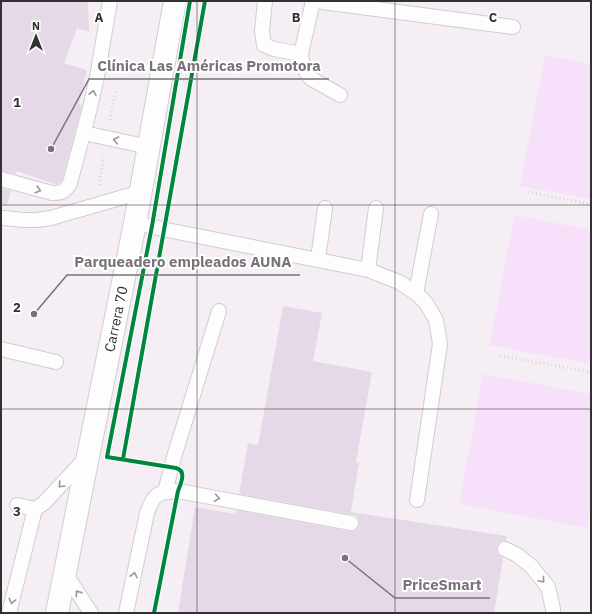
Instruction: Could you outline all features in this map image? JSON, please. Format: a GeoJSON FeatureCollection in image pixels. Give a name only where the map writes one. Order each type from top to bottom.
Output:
{"type":"FeatureCollection","features":[{"type":"Feature","properties":{"kind":"main road","name":"Carrera 70"},"geometry":{"type":"LineString","coordinates":[[57,613],[135,223],[176,1]]}},
{"type":"Feature","properties":{"kind":"lane"},"geometry":{"type":"LineString","coordinates":[[1,179],[52,193],[60,193],[66,190],[70,183],[84,133],[97,76],[110,1]]}},
{"type":"Feature","properties":{"kind":"lane"},"geometry":{"type":"LineString","coordinates":[[265,1],[262,31],[264,45],[274,49],[301,54]]}},
{"type":"Feature","properties":{"kind":"lane"},"geometry":{"type":"LineString","coordinates":[[340,96],[310,78],[303,67],[301,54],[314,1],[513,27]]}},
{"type":"Feature","properties":{"kind":"lane"},"geometry":{"type":"LineString","coordinates":[[84,133],[149,147]]}},
{"type":"Feature","properties":{"kind":"lane"},"geometry":{"type":"LineString","coordinates":[[4,218],[36,220],[51,218],[141,192]]}},
{"type":"Feature","properties":{"kind":"lane"},"geometry":{"type":"LineString","coordinates":[[318,260],[325,208]]}},
{"type":"Feature","properties":{"kind":"lane"},"geometry":{"type":"LineString","coordinates":[[368,270],[376,208]]}},
{"type":"Feature","properties":{"kind":"lane"},"geometry":{"type":"LineString","coordinates":[[416,293],[431,214]]}},
{"type":"Feature","properties":{"kind":"lane"},"geometry":{"type":"LineString","coordinates":[[135,223],[368,270],[399,282],[416,293],[426,303],[436,320],[440,344],[417,500]]}},
{"type":"Feature","properties":{"kind":"lane"},"geometry":{"type":"LineString","coordinates":[[165,492],[174,456],[219,312]]}},
{"type":"Feature","properties":{"kind":"lane"},"geometry":{"type":"LineString","coordinates":[[1,349],[56,362]]}},
{"type":"Feature","properties":{"kind":"lane"},"geometry":{"type":"LineString","coordinates":[[9,613],[35,509],[44,503],[88,456]]}},
{"type":"Feature","properties":{"kind":"lane"},"geometry":{"type":"LineString","coordinates":[[126,613],[147,513],[151,501],[159,494],[178,491],[198,494],[351,523]]}},
{"type":"Feature","properties":{"kind":"lane"},"geometry":{"type":"LineString","coordinates":[[17,505],[35,509]]}},
{"type":"Feature","properties":{"kind":"lane"},"geometry":{"type":"LineString","coordinates":[[505,549],[517,555],[531,566],[548,587],[553,613]]}},
{"type":"Feature","properties":{"kind":"lane"},"geometry":{"type":"LineString","coordinates":[[65,573],[91,613]]}},
{"type":"Feature","properties":{"kind":"path"},"geometry":{"type":"LineString","coordinates":[[119,74],[121,61]]}},
{"type":"Feature","properties":{"kind":"path"},"geometry":{"type":"LineString","coordinates":[[189,90],[192,74]]}},
{"type":"Feature","properties":{"kind":"path"},"geometry":{"type":"LineString","coordinates":[[95,205],[117,88]]}},
{"type":"Feature","properties":{"kind":"path"},"geometry":{"type":"LineString","coordinates":[[528,192],[591,204]]}},
{"type":"Feature","properties":{"kind":"path"},"geometry":{"type":"LineString","coordinates":[[500,356],[591,372]]}},
{"type":"Feature","properties":{"kind":"shaded area"},"geometry":{"type":"Polygon","coordinates":[[[545,55],[591,64],[591,199],[520,186],[545,55]]]}},
{"type":"Feature","properties":{"kind":"shaded area"},"geometry":{"type":"Polygon","coordinates":[[[514,215],[591,230],[591,364],[490,345],[514,215]]]}},
{"type":"Feature","properties":{"kind":"shaded area"},"geometry":{"type":"Polygon","coordinates":[[[483,374],[591,394],[591,504],[587,528],[459,504],[483,374]]]}},
{"type":"Feature","properties":{"kind":"building"},"geometry":{"type":"Polygon","coordinates":[[[1,1],[88,1],[89,32],[77,28],[64,63],[87,70],[79,104],[82,106],[62,180],[58,184],[17,171],[16,174],[1,171],[1,1]]]}},
{"type":"Feature","properties":{"kind":"building"},"geometry":{"type":"Polygon","coordinates":[[[1,188],[11,191],[7,206],[1,205],[1,188]]]}},
{"type":"Feature","properties":{"kind":"building"},"geometry":{"type":"Polygon","coordinates":[[[283,306],[322,313],[313,361],[372,372],[356,462],[359,463],[351,512],[507,536],[506,541],[500,542],[497,546],[498,554],[503,558],[494,613],[178,613],[195,507],[235,514],[236,510],[349,531],[354,531],[358,528],[359,520],[353,515],[239,494],[248,443],[258,445],[283,306]]]}},
{"type":"Feature","properties":{"kind":"cycle path"},"geometry":{"type":"LineString","coordinates":[[154,613],[178,491],[182,481],[182,474],[176,468],[107,457],[152,226],[190,1]]}},
{"type":"Feature","properties":{"kind":"cycle path"},"geometry":{"type":"LineString","coordinates":[[123,459],[205,1]]}},
{"type":"Feature","properties":{"kind":"place","name":"Clínica Las Américas Promotora"},"geometry":{"type":"Point","coordinates":[51,149]}},
{"type":"Feature","properties":{"kind":"place","name":"Parqueadero empleados AUNA"},"geometry":{"type":"Point","coordinates":[34,314]}},
{"type":"Feature","properties":{"kind":"place","name":"PriceSmart"},"geometry":{"type":"Point","coordinates":[345,558]}}]}
